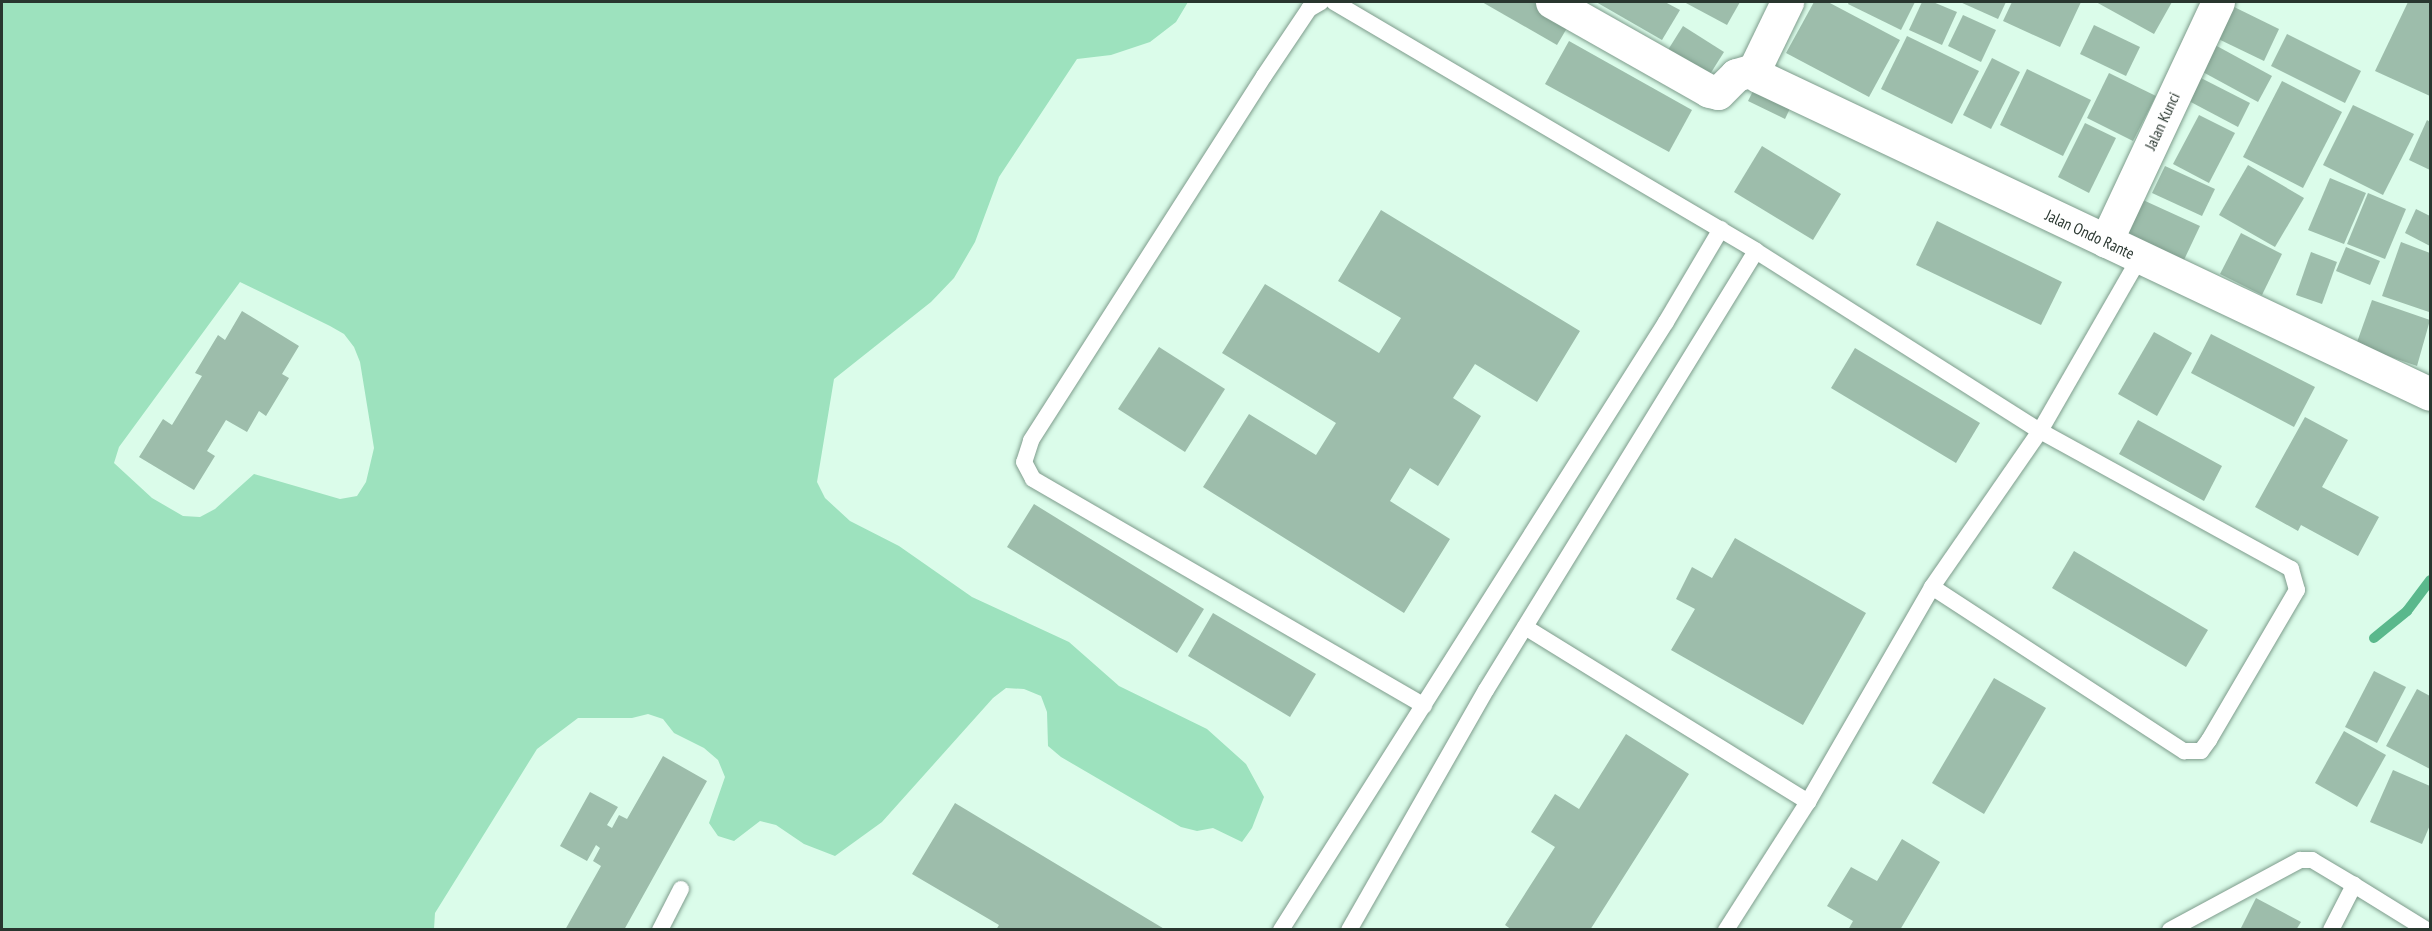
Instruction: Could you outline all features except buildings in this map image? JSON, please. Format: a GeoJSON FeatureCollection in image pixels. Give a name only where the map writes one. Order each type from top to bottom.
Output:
{"type":"FeatureCollection","features":[{"type":"Feature","properties":{"kind":"street"},"geometry":{"type":"LineString","coordinates":[[1552,2],[1709,91],[1718,93],[1736,75],[1754,70],[1787,2]]}},
{"type":"Feature","properties":{"kind":"street","name":"Jalan Kunci"},"geometry":{"type":"LineString","coordinates":[[2106,241],[2218,2]]}},
{"type":"Feature","properties":{"kind":"street","name":"Jalan Ondo Rante"},"geometry":{"type":"LineString","coordinates":[[1754,70],[1758,76],[2140,257],[2427,383]]}},
{"type":"Feature","properties":{"kind":"lane"},"geometry":{"type":"LineString","coordinates":[[1321,2],[1309,9],[1264,76],[1032,441],[1024,462],[1033,479],[1424,706]]}},
{"type":"Feature","properties":{"kind":"lane"},"geometry":{"type":"LineString","coordinates":[[1334,2],[1721,229],[2040,431],[2290,569],[2297,590],[2209,740],[2201,751],[2184,751],[1932,587]]}},
{"type":"Feature","properties":{"kind":"lane"},"geometry":{"type":"LineString","coordinates":[[1281,930],[1424,706],[1721,229]]}},
{"type":"Feature","properties":{"kind":"lane"},"geometry":{"type":"LineString","coordinates":[[1352,928],[1525,627],[1756,251]]}},
{"type":"Feature","properties":{"kind":"lane"},"geometry":{"type":"LineString","coordinates":[[1726,930],[1808,802],[1932,587],[2040,431],[2140,257]]}},
{"type":"Feature","properties":{"kind":"lane"},"geometry":{"type":"LineString","coordinates":[[1525,627],[1808,802]]}},
{"type":"Feature","properties":{"kind":"lane"},"geometry":{"type":"LineString","coordinates":[[2170,930],[2300,860],[2312,860],[2428,930],[2430,926]]}},
{"type":"Feature","properties":{"kind":"lane"},"geometry":{"type":"LineString","coordinates":[[2331,930],[2354,885]]}},
{"type":"Feature","properties":{"kind":"lane"},"geometry":{"type":"LineString","coordinates":[[660,930],[681,889]]}},
{"type":"Feature","properties":{"kind":"green space"},"geometry":{"type":"Polygon","coordinates":[[[2,2],[1188,2],[1176,22],[1150,42],[1111,55],[1077,59],[999,177],[975,242],[954,278],[931,302],[834,379],[817,482],[825,498],[850,521],[899,546],[972,597],[1069,642],[1119,686],[1207,729],[1246,764],[1264,797],[1252,828],[1242,842],[1213,828],[1197,831],[1181,827],[1061,757],[1048,746],[1047,712],[1041,696],[1024,689],[1006,688],[993,698],[882,822],[835,856],[804,844],[776,825],[760,821],[734,841],[718,836],[709,823],[725,777],[718,760],[704,748],[674,733],[663,719],[648,714],[632,718],[578,718],[537,749],[435,913],[434,929],[2,929],[2,2]],[[240,282],[119,447],[114,463],[152,498],[183,516],[200,517],[215,509],[254,474],[340,499],[357,496],[366,482],[374,448],[360,362],[354,347],[344,334],[240,282]]]}},
{"type":"Feature","properties":{"kind":"waterway"},"geometry":{"type":"LineString","coordinates":[[2374,638],[2407,611],[2430,580]]}}]}
